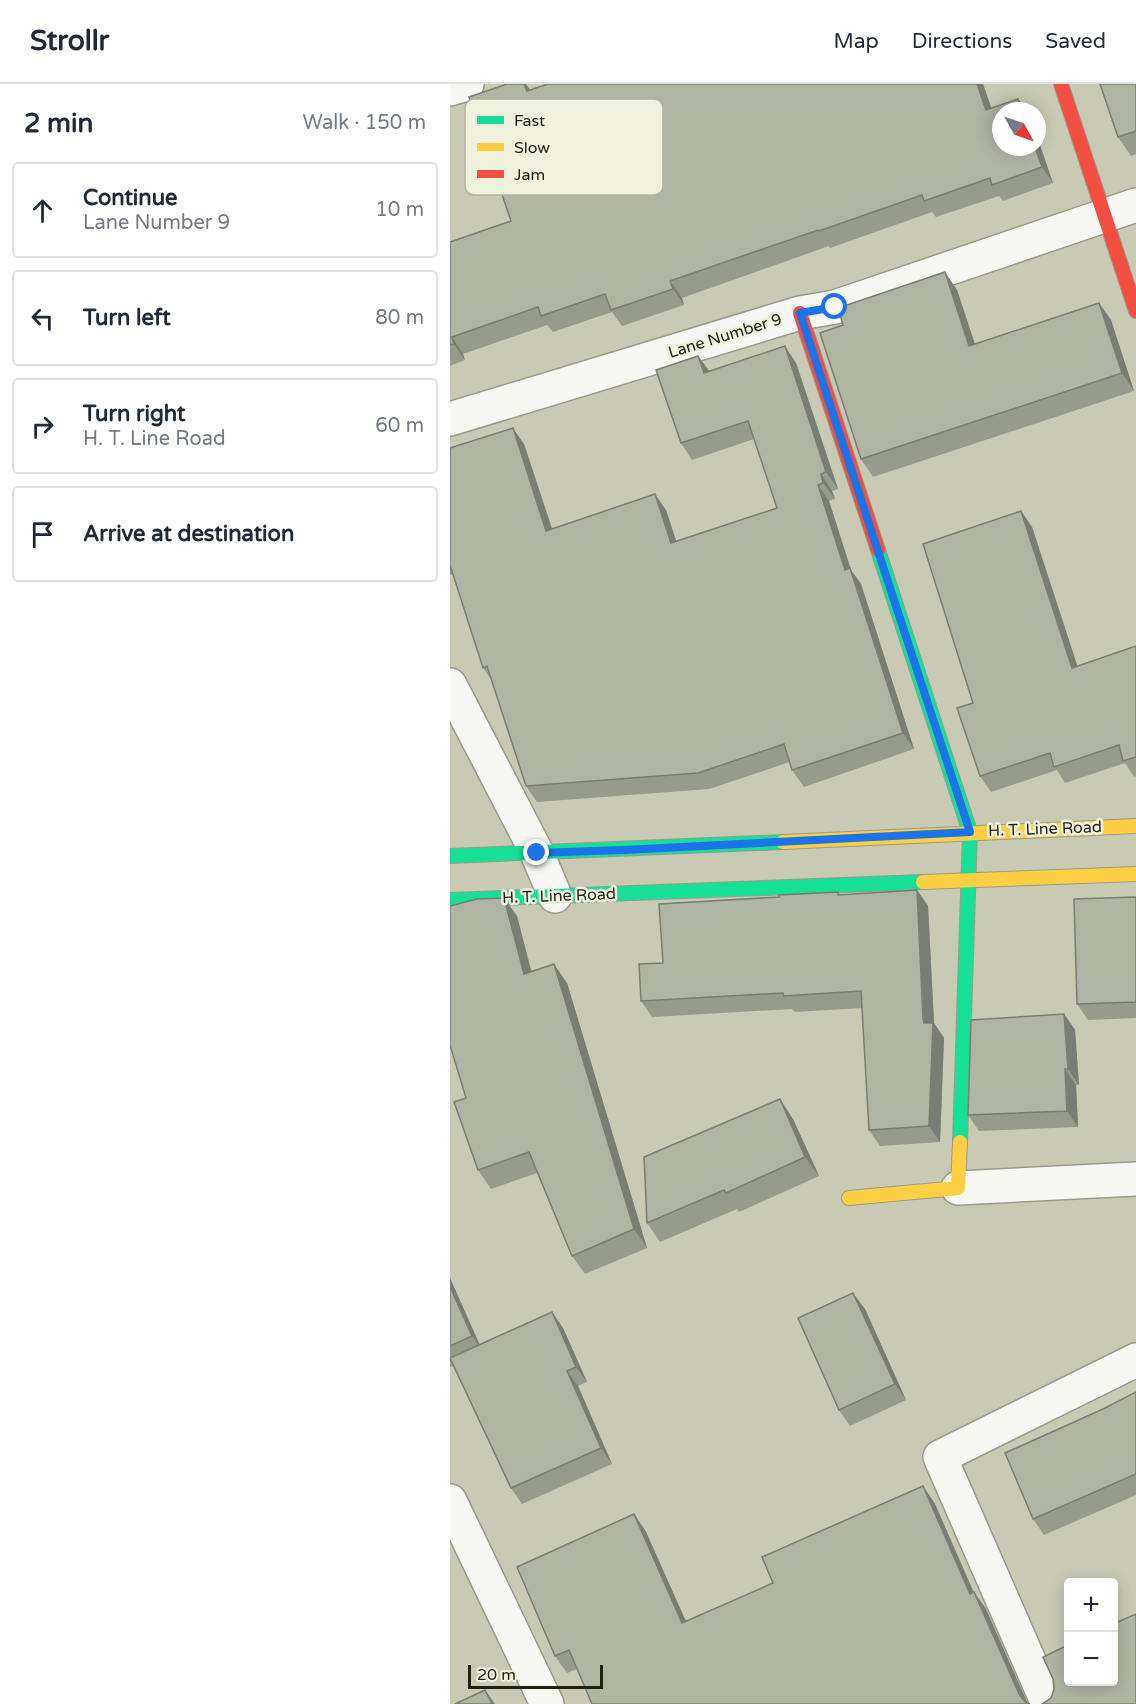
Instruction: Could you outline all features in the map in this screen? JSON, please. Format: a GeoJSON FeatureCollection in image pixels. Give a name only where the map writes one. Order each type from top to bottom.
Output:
{"type":"FeatureCollection","features":[{"type":"Feature","properties":{"kind":"street"},"geometry":{"type":"LineString","coordinates":[[450,89],[467,84]]}},
{"type":"Feature","properties":{"kind":"street"},"geometry":{"type":"LineString","coordinates":[[1061,84],[1136,311]]}},
{"type":"Feature","properties":{"kind":"street","name":"Lane Number 9"},"geometry":{"type":"LineString","coordinates":[[450,419],[800,313],[835,307],[1136,205]]}},
{"type":"Feature","properties":{"kind":"street"},"geometry":{"type":"LineString","coordinates":[[800,313],[970,832],[958,1188]]}},
{"type":"Feature","properties":{"kind":"street"},"geometry":{"type":"LineString","coordinates":[[450,685],[537,853],[555,896]]}},
{"type":"Feature","properties":{"kind":"street","name":"H. T. Line Road"},"geometry":{"type":"LineString","coordinates":[[450,856],[1136,826]]}},
{"type":"Feature","properties":{"kind":"street","name":"H. T. Line Road"},"geometry":{"type":"LineString","coordinates":[[450,900],[1136,874]]}},
{"type":"Feature","properties":{"kind":"street"},"geometry":{"type":"LineString","coordinates":[[849,1198],[958,1188],[1136,1179]]}},
{"type":"Feature","properties":{"kind":"street"},"geometry":{"type":"LineString","coordinates":[[1048,1704],[940,1457],[1136,1360]]}},
{"type":"Feature","properties":{"kind":"street"},"geometry":{"type":"LineString","coordinates":[[450,1500],[547,1704]]}},
{"type":"Feature","properties":{"kind":"building"},"geometry":{"type":"Polygon","coordinates":[[[507,84],[524,84],[527,91],[548,84],[977,84],[986,110],[992,108],[992,156],[1038,156],[1042,167],[992,185],[990,178],[924,201],[922,195],[670,281],[673,289],[611,310],[605,294],[541,316],[538,307],[452,337],[454,344],[450,345],[450,242],[511,221],[502,195],[663,195],[663,99],[470,99],[469,97],[507,84]]]}},
{"type":"Feature","properties":{"kind":"building"},"geometry":{"type":"Polygon","coordinates":[[[1100,84],[1136,84],[1136,131],[1118,137],[1100,84]]]}},
{"type":"Feature","properties":{"kind":"building"},"geometry":{"type":"Polygon","coordinates":[[[945,272],[969,346],[1099,303],[1122,373],[861,459],[820,333],[843,325],[838,308],[945,272]]]}},
{"type":"Feature","properties":{"kind":"building"},"geometry":{"type":"Polygon","coordinates":[[[785,346],[826,472],[821,474],[823,483],[818,485],[845,570],[850,568],[903,733],[792,770],[784,744],[698,773],[526,786],[487,666],[483,668],[450,565],[450,448],[513,428],[546,531],[655,494],[671,543],[777,508],[748,421],[681,443],[656,370],[698,356],[704,373],[785,346]]]}},
{"type":"Feature","properties":{"kind":"building"},"geometry":{"type":"Polygon","coordinates":[[[1021,511],[1072,668],[1136,646],[1136,757],[1123,761],[1119,745],[1054,767],[1050,753],[980,776],[957,708],[973,703],[923,544],[1021,511]]]}},
{"type":"Feature","properties":{"kind":"building"},"geometry":{"type":"Polygon","coordinates":[[[917,890],[923,1018],[924,1023],[933,1023],[929,1126],[869,1130],[861,991],[641,1001],[639,964],[663,963],[659,904],[779,897],[779,895],[838,892],[838,895],[917,890]]]}},
{"type":"Feature","properties":{"kind":"building"},"geometry":{"type":"Polygon","coordinates":[[[1136,897],[1136,1002],[1077,1004],[1074,899],[1136,897]]]}},
{"type":"Feature","properties":{"kind":"building"},"geometry":{"type":"Polygon","coordinates":[[[504,898],[524,974],[554,964],[634,1229],[572,1256],[529,1152],[478,1170],[454,1102],[466,1098],[450,1045],[450,906],[477,899],[504,898]]]}},
{"type":"Feature","properties":{"kind":"building"},"geometry":{"type":"Polygon","coordinates":[[[1064,1014],[1068,1069],[1065,1069],[1067,1111],[968,1115],[971,1020],[1064,1014]]]}},
{"type":"Feature","properties":{"kind":"building"},"geometry":{"type":"Polygon","coordinates":[[[780,1099],[805,1157],[726,1193],[724,1190],[647,1223],[644,1157],[780,1099]]]}},
{"type":"Feature","properties":{"kind":"building"},"geometry":{"type":"Polygon","coordinates":[[[450,1287],[472,1336],[450,1346],[450,1287]]]}},
{"type":"Feature","properties":{"kind":"building"},"geometry":{"type":"Polygon","coordinates":[[[853,1293],[895,1384],[839,1410],[798,1318],[853,1293]]]}},
{"type":"Feature","properties":{"kind":"building"},"geometry":{"type":"Polygon","coordinates":[[[552,1312],[576,1367],[567,1371],[601,1448],[511,1488],[450,1358],[552,1312]]]}},
{"type":"Feature","properties":{"kind":"building"},"geometry":{"type":"Polygon","coordinates":[[[1136,1392],[1136,1474],[1033,1519],[1005,1453],[1136,1392]]]}},
{"type":"Feature","properties":{"kind":"building"},"geometry":{"type":"Polygon","coordinates":[[[923,1486],[970,1594],[974,1592],[1019,1694],[1025,1702],[1030,1704],[592,1704],[569,1650],[555,1656],[517,1567],[634,1514],[682,1623],[773,1583],[762,1557],[923,1486]]]}},
{"type":"Feature","properties":{"kind":"building"},"geometry":{"type":"Polygon","coordinates":[[[1136,1614],[1136,1704],[1042,1704],[1051,1698],[1054,1689],[1053,1679],[1043,1657],[1064,1647],[1064,1686],[1118,1686],[1118,1622],[1136,1614]]]}},
{"type":"Feature","properties":{"kind":"building"},"geometry":{"type":"Polygon","coordinates":[[[485,1690],[492,1704],[455,1704],[485,1690]]]}},
{"type":"Feature","properties":{"kind":"traffic: fast"},"geometry":{"type":"LineString","coordinates":[[878,550],[970,832],[960,1142]]}},
{"type":"Feature","properties":{"kind":"traffic: fast"},"geometry":{"type":"LineString","coordinates":[[450,856],[783,842]]}},
{"type":"Feature","properties":{"kind":"traffic: fast"},"geometry":{"type":"LineString","coordinates":[[450,900],[923,882]]}},
{"type":"Feature","properties":{"kind":"traffic: slow"},"geometry":{"type":"LineString","coordinates":[[783,842],[1136,826]]}},
{"type":"Feature","properties":{"kind":"traffic: slow"},"geometry":{"type":"LineString","coordinates":[[923,882],[1136,874]]}},
{"type":"Feature","properties":{"kind":"traffic: slow"},"geometry":{"type":"LineString","coordinates":[[849,1198],[958,1188],[960,1142]]}},
{"type":"Feature","properties":{"kind":"traffic: jam"},"geometry":{"type":"LineString","coordinates":[[1061,84],[1136,311]]}},
{"type":"Feature","properties":{"kind":"traffic: jam"},"geometry":{"type":"LineString","coordinates":[[800,313],[878,550]]}},
{"type":"Feature","properties":{"kind":"route"},"geometry":{"type":"LineString","coordinates":[[537,853],[970,832],[800,313],[835,307]]}}]}
